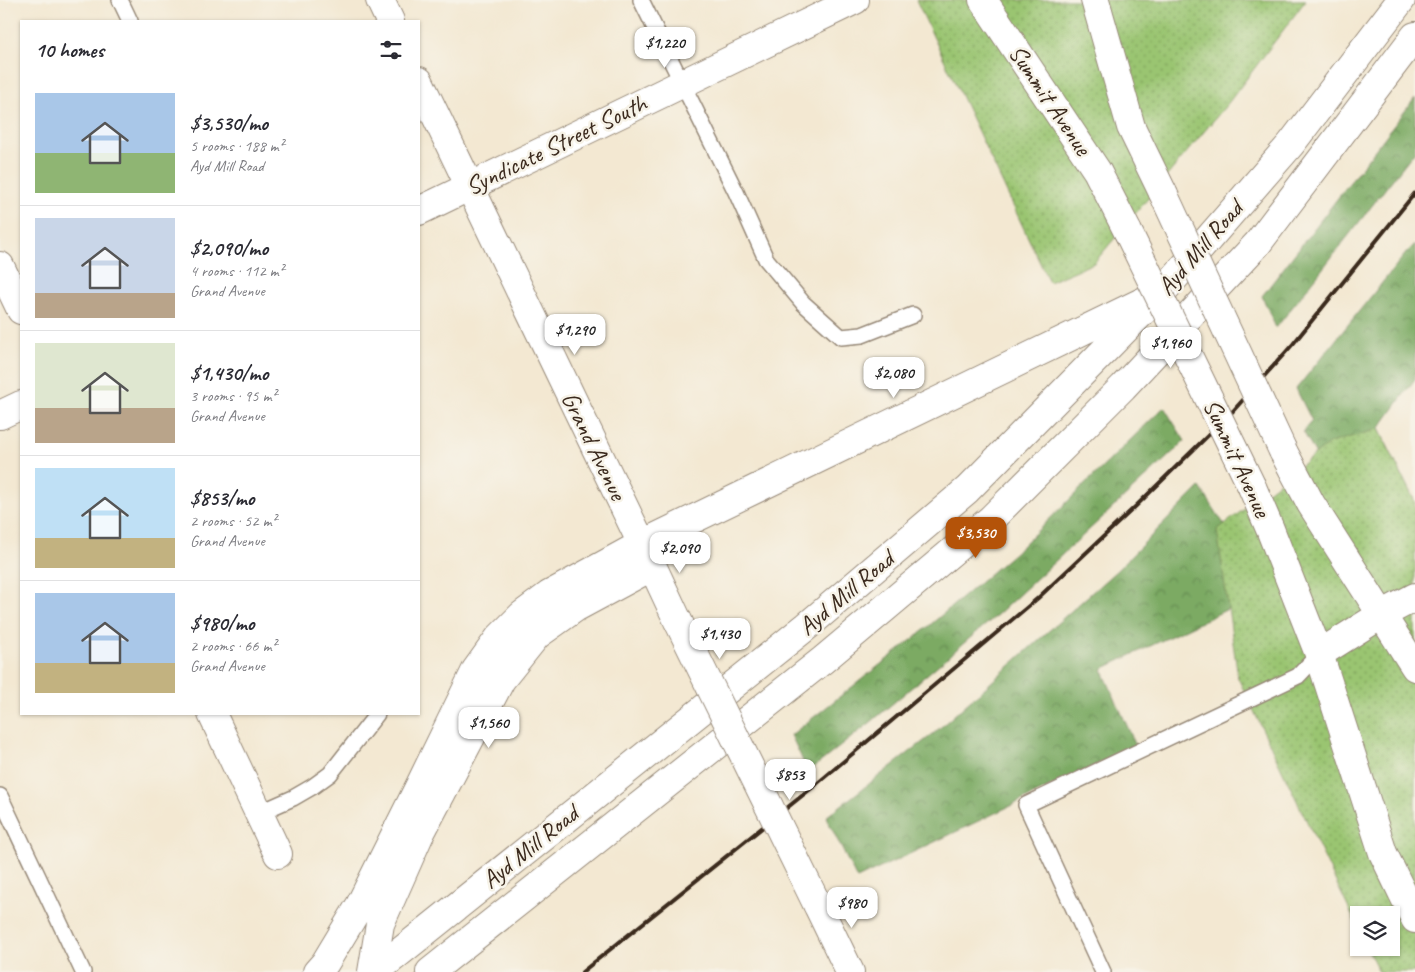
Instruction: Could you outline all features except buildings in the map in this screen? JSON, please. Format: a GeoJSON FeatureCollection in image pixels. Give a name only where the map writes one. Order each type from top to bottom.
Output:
{"type":"FeatureCollection","features":[{"type":"Feature","properties":{"kind":"main road"},"geometry":{"type":"LineString","coordinates":[[380,0],[390,20]]}},
{"type":"Feature","properties":{"kind":"main road","name":"Syndicate Street South"},"geometry":{"type":"LineString","coordinates":[[420,210],[855,0]]}},
{"type":"Feature","properties":{"kind":"main road","name":"Summit Avenue"},"geometry":{"type":"LineString","coordinates":[[983,0],[1097,170],[1252,487],[1319,654],[1383,853],[1415,920]]}},
{"type":"Feature","properties":{"kind":"main road","name":"Summit Avenue"},"geometry":{"type":"LineString","coordinates":[[1095,0],[1131,127],[1284,451],[1311,504],[1415,667]]}},
{"type":"Feature","properties":{"kind":"main road","name":"Ayd Mill Road"},"geometry":{"type":"LineString","coordinates":[[374,972],[806,626],[968,490],[1163,291],[1291,144],[1401,0]]}},
{"type":"Feature","properties":{"kind":"main road","name":"Ayd Mill Road"},"geometry":{"type":"LineString","coordinates":[[430,972],[823,660],[991,519],[1123,387],[1258,243],[1415,36]]}},
{"type":"Feature","properties":{"kind":"main road","name":"Grand Avenue"},"geometry":{"type":"LineString","coordinates":[[420,84],[648,555],[678,621],[850,972]]}},
{"type":"Feature","properties":{"kind":"main road"},"geometry":{"type":"LineString","coordinates":[[0,266],[20,308]]}},
{"type":"Feature","properties":{"kind":"main road"},"geometry":{"type":"LineString","coordinates":[[317,972],[325,963],[360,905],[476,670],[499,638],[522,614],[549,595],[648,555],[1163,291]]}},
{"type":"Feature","properties":{"kind":"main road"},"geometry":{"type":"LineString","coordinates":[[0,415],[20,405]]}},
{"type":"Feature","properties":{"kind":"main road"},"geometry":{"type":"LineString","coordinates":[[374,972],[380,924],[419,836],[501,680],[537,635],[648,555]]}},
{"type":"Feature","properties":{"kind":"main road"},"geometry":{"type":"LineString","coordinates":[[1319,654],[1381,615],[1415,597]]}},
{"type":"Feature","properties":{"kind":"main road"},"geometry":{"type":"LineString","coordinates":[[212,715],[278,854]]}},
{"type":"Feature","properties":{"kind":"lane"},"geometry":{"type":"LineString","coordinates":[[120,0],[130,20]]}},
{"type":"Feature","properties":{"kind":"lane"},"geometry":{"type":"LineString","coordinates":[[641,0],[766,259],[803,304],[841,337],[862,335],[913,316]]}},
{"type":"Feature","properties":{"kind":"lane"},"geometry":{"type":"LineString","coordinates":[[1103,972],[1026,805],[1298,676],[1319,654]]}},
{"type":"Feature","properties":{"kind":"lane"},"geometry":{"type":"LineString","coordinates":[[259,813],[293,798],[330,774],[375,715]]}},
{"type":"Feature","properties":{"kind":"lane"},"geometry":{"type":"LineString","coordinates":[[0,796],[83,972]]}},
{"type":"Feature","properties":{"kind":"green space"},"geometry":{"type":"Polygon","coordinates":[[[916,0],[1306,0],[1229,102],[1094,263],[1049,282],[916,0]]]}},
{"type":"Feature","properties":{"kind":"green space"},"geometry":{"type":"Polygon","coordinates":[[[1415,98],[1415,151],[1276,328],[1262,296],[1415,98]]]}},
{"type":"Feature","properties":{"kind":"green space"},"geometry":{"type":"Polygon","coordinates":[[[1415,244],[1415,379],[1379,429],[1415,502],[1333,487],[1303,431],[1312,421],[1296,389],[1415,244]]]}},
{"type":"Feature","properties":{"kind":"green space"},"geometry":{"type":"Polygon","coordinates":[[[1164,407],[1185,441],[996,616],[871,722],[808,772],[791,735],[923,631],[1020,548],[1164,407]]]}},
{"type":"Feature","properties":{"kind":"green space"},"geometry":{"type":"Polygon","coordinates":[[[1379,429],[1415,502],[1415,972],[1379,972],[1371,956],[1400,956],[1400,906],[1350,906],[1350,911],[1238,678],[1217,530],[1330,443],[1379,429]]]}},
{"type":"Feature","properties":{"kind":"green space"},"geometry":{"type":"Polygon","coordinates":[[[1200,487],[1224,524],[1256,595],[1102,669],[1136,746],[857,879],[826,817],[933,734],[1116,571],[1200,487]]]}},
{"type":"Feature","properties":{"kind":"railway"},"geometry":{"type":"LineString","coordinates":[[582,972],[813,787],[1038,598],[1233,411],[1293,344],[1415,193]]}}]}
